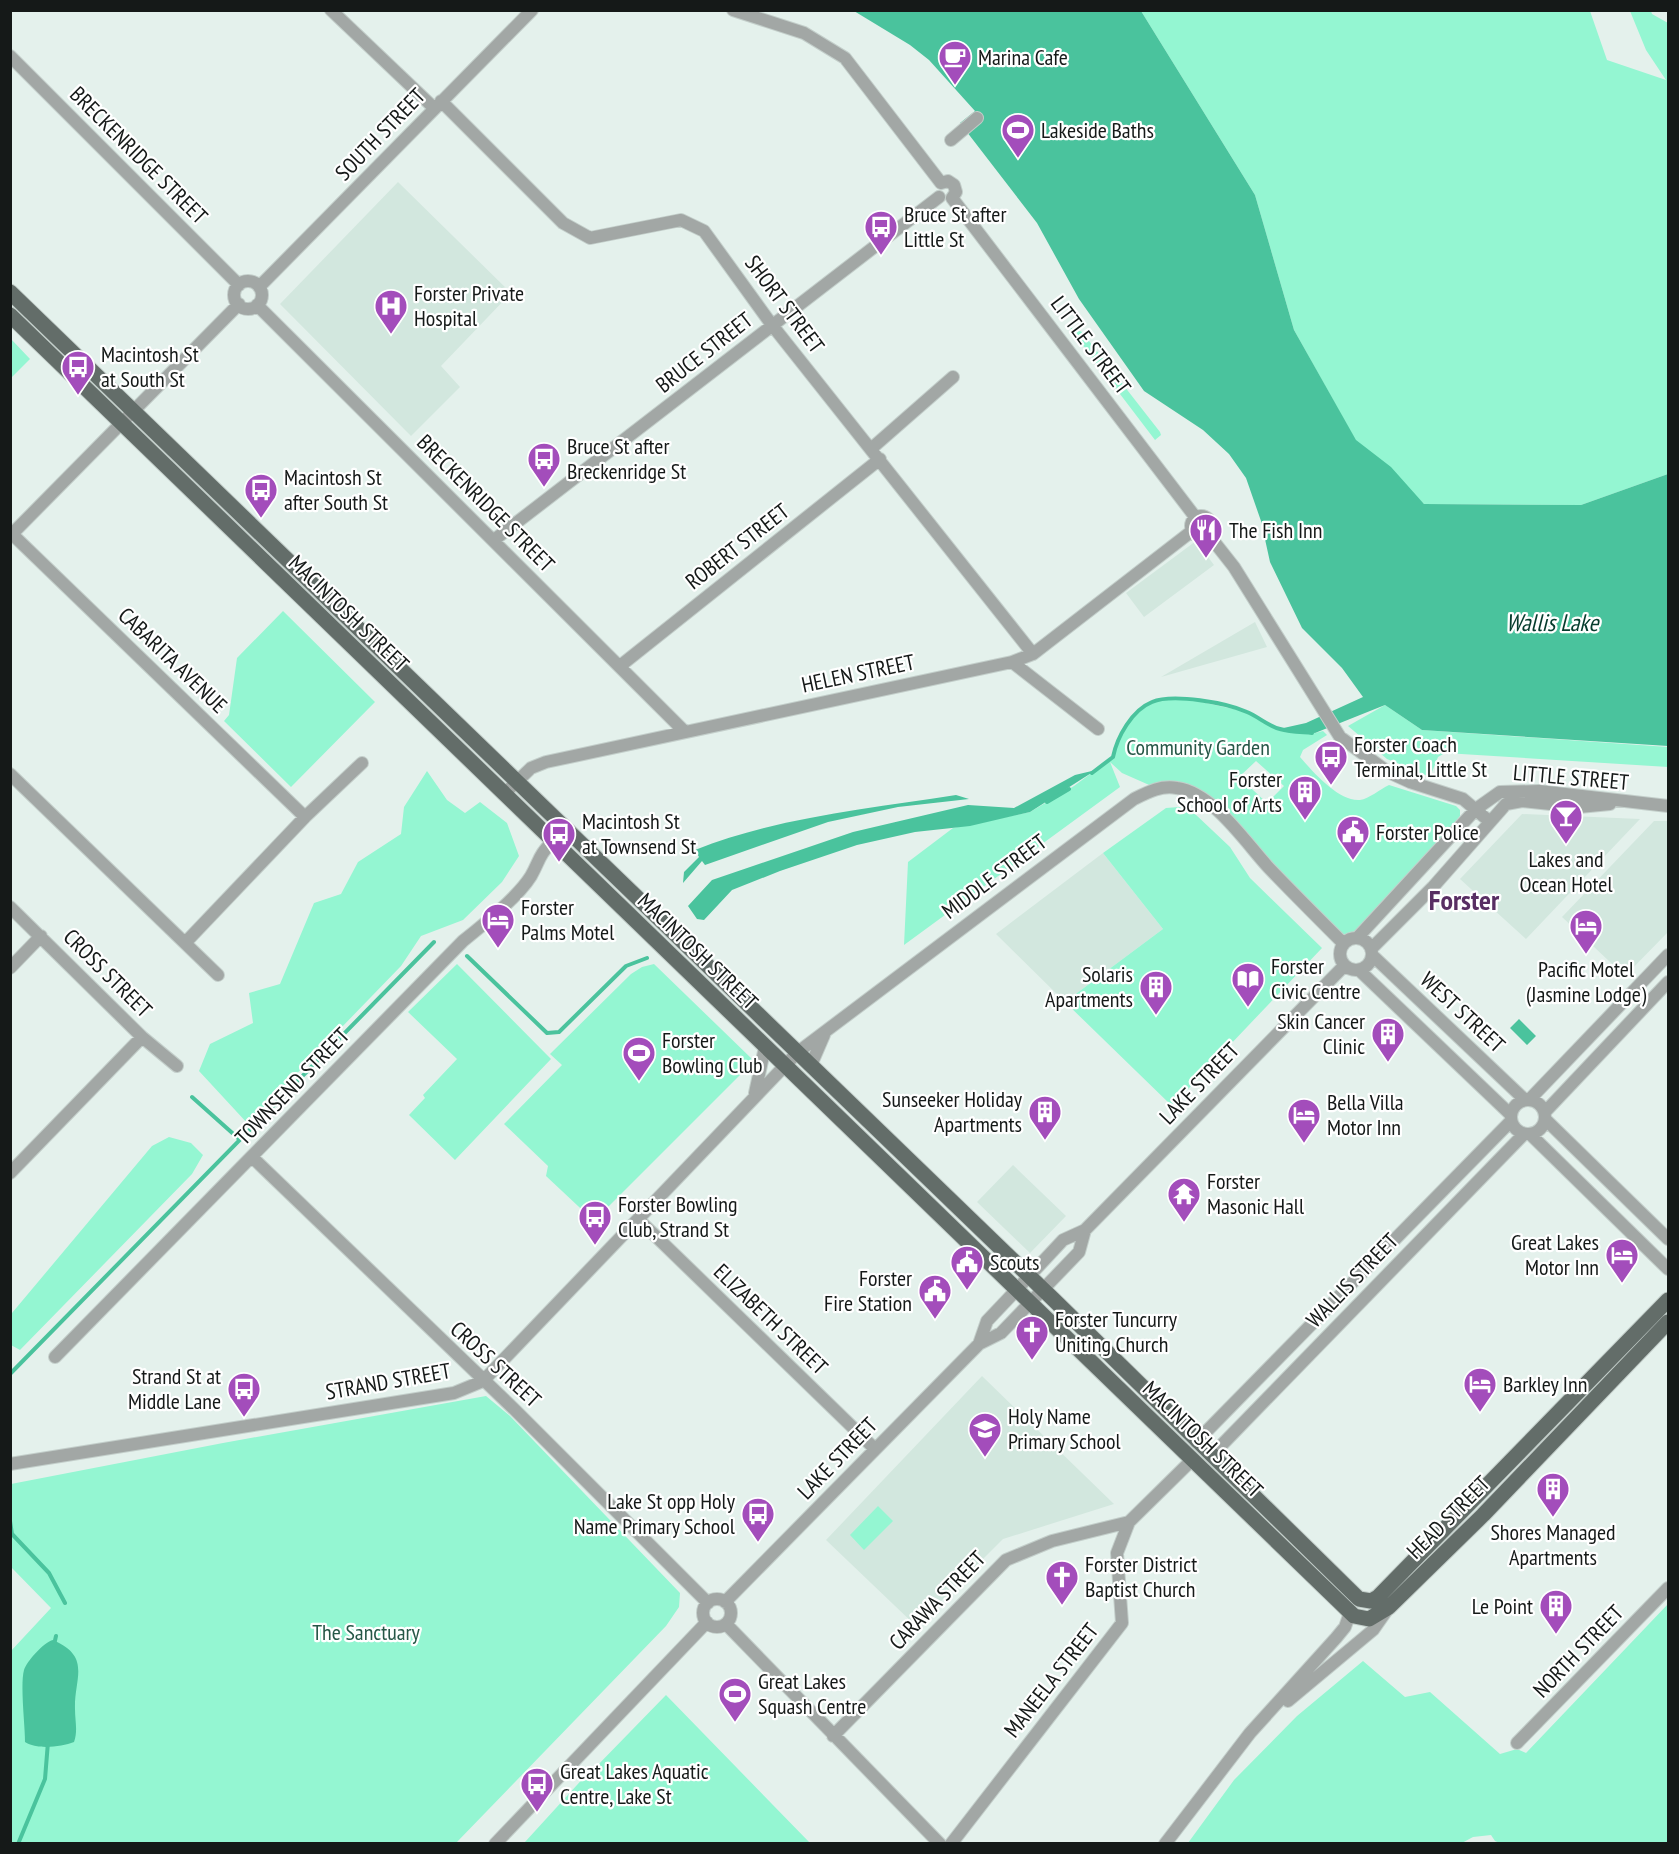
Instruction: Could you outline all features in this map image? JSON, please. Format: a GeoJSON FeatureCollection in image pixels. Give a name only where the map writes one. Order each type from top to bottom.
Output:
{"type":"FeatureCollection","features":[{"type":"Feature","properties":{"kind":"main road","name":"MACINTOSH STREET"},"geometry":{"type":"LineString","coordinates":[[10,292],[1043,1289],[1196,1442],[1359,1599],[1384,1602]]}},
{"type":"Feature","properties":{"kind":"main road","name":"MACINTOSH STREET"},"geometry":{"type":"LineString","coordinates":[[10,315],[765,1047],[807,1084],[1015,1290],[1350,1613]]}},
{"type":"Feature","properties":{"kind":"main road","name":"HEAD STREET"},"geometry":{"type":"LineString","coordinates":[[1384,1602],[1668,1300]]}},
{"type":"Feature","properties":{"kind":"main road","name":"HEAD STREET"},"geometry":{"type":"LineString","coordinates":[[1384,1602],[1483,1515],[1668,1322]]}},
{"type":"Feature","properties":{"kind":"main road"},"geometry":{"type":"LineString","coordinates":[[1350,1613],[1369,1619],[1384,1602]]}},
{"type":"Feature","properties":{"kind":"street","name":"SHORT STREET"},"geometry":{"type":"LineString","coordinates":[[331,10],[438,105],[563,223],[590,238],[681,220],[704,231],[772,325],[872,448],[1032,654]]}},
{"type":"Feature","properties":{"kind":"street","name":"SOUTH STREET"},"geometry":{"type":"LineString","coordinates":[[259,287],[532,10]]}},
{"type":"Feature","properties":{"kind":"street"},"geometry":{"type":"LineString","coordinates":[[733,10],[804,33],[845,58],[941,183]]}},
{"type":"Feature","properties":{"kind":"street","name":"BRECKENRIDGE STREET"},"geometry":{"type":"LineString","coordinates":[[10,56],[239,285]]}},
{"type":"Feature","properties":{"kind":"street"},"geometry":{"type":"LineString","coordinates":[[951,140],[976,118]]}},
{"type":"Feature","properties":{"kind":"street"},"geometry":{"type":"LineString","coordinates":[[948,181],[954,185],[956,192],[952,198],[945,200],[939,197],[937,189],[941,183],[948,181]]}},
{"type":"Feature","properties":{"kind":"street","name":"BRUCE STREET"},"geometry":{"type":"LineString","coordinates":[[494,540],[939,197]]}},
{"type":"Feature","properties":{"kind":"street","name":"LITTLE STREET"},"geometry":{"type":"LineString","coordinates":[[952,198],[1196,518]]}},
{"type":"Feature","properties":{"kind":"street"},"geometry":{"type":"LineString","coordinates":[[250,281],[259,287],[262,296],[257,305],[249,308],[238,304],[234,295],[239,285],[250,281]]}},
{"type":"Feature","properties":{"kind":"street"},"geometry":{"type":"LineString","coordinates":[[11,535],[238,304]]}},
{"type":"Feature","properties":{"kind":"street","name":"BRECKENRIDGE STREET"},"geometry":{"type":"LineString","coordinates":[[257,305],[684,731]]}},
{"type":"Feature","properties":{"kind":"street"},"geometry":{"type":"LineString","coordinates":[[872,448],[953,376]]}},
{"type":"Feature","properties":{"kind":"street","name":"ROBERT STREET"},"geometry":{"type":"LineString","coordinates":[[620,666],[880,459]]}},
{"type":"Feature","properties":{"kind":"street"},"geometry":{"type":"LineString","coordinates":[[1202,516],[1208,519],[1212,525],[1208,534],[1200,536],[1192,531],[1191,525],[1196,518],[1202,516]]}},
{"type":"Feature","properties":{"kind":"street","name":"HELEN STREET"},"geometry":{"type":"LineString","coordinates":[[504,794],[516,781],[538,764],[1012,662],[1032,654],[1192,531]]}},
{"type":"Feature","properties":{"kind":"street"},"geometry":{"type":"LineString","coordinates":[[1208,534],[1234,567],[1337,733],[1388,771],[1410,782],[1463,799],[1489,821]]}},
{"type":"Feature","properties":{"kind":"street","name":"CABARITA AVENUE"},"geometry":{"type":"LineString","coordinates":[[11,535],[305,817]]}},
{"type":"Feature","properties":{"kind":"street"},"geometry":{"type":"LineString","coordinates":[[1012,662],[1098,729]]}},
{"type":"Feature","properties":{"kind":"street"},"geometry":{"type":"LineString","coordinates":[[185,943],[305,817],[362,763]]}},
{"type":"Feature","properties":{"kind":"street"},"geometry":{"type":"LineString","coordinates":[[10,774],[218,975]]}},
{"type":"Feature","properties":{"kind":"street","name":"MIDDLE STREET"},"geometry":{"type":"LineString","coordinates":[[784,1065],[827,1028],[1134,799],[1156,788],[1176,788],[1197,794],[1252,845],[1266,865],[1343,943]]}},
{"type":"Feature","properties":{"kind":"street","name":"LITTLE STREET"},"geometry":{"type":"LineString","coordinates":[[1476,809],[1491,797],[1511,790],[1608,798],[1620,802],[1668,806]]}},
{"type":"Feature","properties":{"kind":"street"},"geometry":{"type":"LineString","coordinates":[[1476,809],[1358,937],[1343,943],[1339,957],[1344,966],[1359,970],[1368,965],[1372,952],[1506,804],[1513,802],[1579,807],[1620,802]]}},
{"type":"Feature","properties":{"kind":"street","name":"TOWNSEND STREET"},"geometry":{"type":"LineString","coordinates":[[55,1357],[457,947],[488,921],[531,876],[538,856],[553,841]]}},
{"type":"Feature","properties":{"kind":"street","name":"CROSS STREET"},"geometry":{"type":"LineString","coordinates":[[10,908],[142,1037],[177,1066]]}},
{"type":"Feature","properties":{"kind":"street"},"geometry":{"type":"LineString","coordinates":[[10,968],[41,936]]}},
{"type":"Feature","properties":{"kind":"street"},"geometry":{"type":"LineString","coordinates":[[1358,937],[1366,941],[1372,952]]}},
{"type":"Feature","properties":{"kind":"street","name":"WEST STREET"},"geometry":{"type":"LineString","coordinates":[[1372,952],[1527,1099]]}},
{"type":"Feature","properties":{"kind":"street"},"geometry":{"type":"LineString","coordinates":[[1668,955],[1527,1099],[1515,1105],[1510,1118],[1515,1129],[1527,1134],[1668,1269]]}},
{"type":"Feature","properties":{"kind":"street","name":"LAKE STREET"},"geometry":{"type":"LineString","coordinates":[[979,1344],[987,1320],[1063,1240],[1085,1230],[1344,966]]}},
{"type":"Feature","properties":{"kind":"street","name":"WEST STREET"},"geometry":{"type":"LineString","coordinates":[[1359,970],[1510,1118]]}},
{"type":"Feature","properties":{"kind":"street"},"geometry":{"type":"LineString","coordinates":[[1527,1134],[1543,1126],[1545,1116],[1668,982]]}},
{"type":"Feature","properties":{"kind":"street","name":"MIDDLE STREET"},"geometry":{"type":"LineString","coordinates":[[811,1065],[827,1028]]}},
{"type":"Feature","properties":{"kind":"street"},"geometry":{"type":"LineString","coordinates":[[10,1173],[142,1037]]}},
{"type":"Feature","properties":{"kind":"street"},"geometry":{"type":"LineString","coordinates":[[754,1097],[765,1047]]}},
{"type":"Feature","properties":{"kind":"street","name":"STRAND STREET"},"geometry":{"type":"LineString","coordinates":[[10,1464],[454,1393],[483,1381],[784,1065]]}},
{"type":"Feature","properties":{"kind":"street"},"geometry":{"type":"LineString","coordinates":[[1527,1099],[1539,1103],[1545,1116],[1668,1239]]}},
{"type":"Feature","properties":{"kind":"street","name":"WALLIS STREET"},"geometry":{"type":"LineString","coordinates":[[1196,1442],[1510,1118]]}},
{"type":"Feature","properties":{"kind":"street","name":"WALLIS STREET"},"geometry":{"type":"LineString","coordinates":[[1211,1456],[1527,1134]]}},
{"type":"Feature","properties":{"kind":"street","name":"CROSS STREET"},"geometry":{"type":"LineString","coordinates":[[252,1157],[708,1603]]}},
{"type":"Feature","properties":{"kind":"street","name":"ELIZABETH STREET"},"geometry":{"type":"LineString","coordinates":[[638,1219],[875,1449]]}},
{"type":"Feature","properties":{"kind":"street","name":"LAKE STREET"},"geometry":{"type":"LineString","coordinates":[[725,1602],[979,1344],[1001,1332],[1079,1252],[1085,1230]]}},
{"type":"Feature","properties":{"kind":"street"},"geometry":{"type":"LineString","coordinates":[[1129,1522],[1192,1460]]}},
{"type":"Feature","properties":{"kind":"street","name":"CARAWA STREET"},"geometry":{"type":"LineString","coordinates":[[833,1736],[1006,1560],[1052,1541],[1129,1522]]}},
{"type":"Feature","properties":{"kind":"street","name":"MANEELA STREET"},"geometry":{"type":"LineString","coordinates":[[951,1844],[1122,1623],[1117,1553],[1129,1522]]}},
{"type":"Feature","properties":{"kind":"street","name":"NORTH STREET"},"geometry":{"type":"LineString","coordinates":[[1517,1743],[1668,1588]]}},
{"type":"Feature","properties":{"kind":"street"},"geometry":{"type":"LineString","coordinates":[[716,1600],[725,1602],[731,1613],[726,1624],[714,1627],[707,1622],[704,1610],[708,1603],[716,1600]]}},
{"type":"Feature","properties":{"kind":"street","name":"HEAD STREET"},"geometry":{"type":"LineString","coordinates":[[1250,1733],[1373,1630],[1384,1602]]}},
{"type":"Feature","properties":{"kind":"street","name":"HEAD STREET"},"geometry":{"type":"LineString","coordinates":[[1165,1844],[1250,1733],[1345,1627],[1350,1613]]}},
{"type":"Feature","properties":{"kind":"street"},"geometry":{"type":"LineString","coordinates":[[495,1844],[707,1622]]}},
{"type":"Feature","properties":{"kind":"street"},"geometry":{"type":"LineString","coordinates":[[726,1624],[939,1844]]}},
{"type":"Feature","properties":{"kind":"shaded area","name":"Forster Private Hospital"},"geometry":{"type":"Polygon","coordinates":[[[398,182],[511,293],[441,366],[460,387],[411,436],[280,304],[398,182]]]}},
{"type":"Feature","properties":{"kind":"shaded area"},"geometry":{"type":"Polygon","coordinates":[[[1196,541],[1214,565],[1144,617],[1126,593],[1196,541]]]}},
{"type":"Feature","properties":{"kind":"shaded area"},"geometry":{"type":"Polygon","coordinates":[[[1255,622],[1267,647],[1161,677],[1255,622]]]}},
{"type":"Feature","properties":{"kind":"shaded area"},"geometry":{"type":"Polygon","coordinates":[[[1522,814],[1640,819],[1526,939],[1460,879],[1522,814]]]}},
{"type":"Feature","properties":{"kind":"shaded area"},"geometry":{"type":"Polygon","coordinates":[[[1654,821],[1668,821],[1668,932],[1625,976],[1562,917],[1654,821]]]}},
{"type":"Feature","properties":{"kind":"shaded area"},"geometry":{"type":"Polygon","coordinates":[[[1103,853],[1163,929],[1065,1002],[996,934],[1103,853]]]}},
{"type":"Feature","properties":{"kind":"shaded area"},"geometry":{"type":"Polygon","coordinates":[[[1013,1165],[1066,1216],[1030,1253],[977,1202],[1013,1165]]]}},
{"type":"Feature","properties":{"kind":"shaded area","name":"Holy Name Primary School"},"geometry":{"type":"Polygon","coordinates":[[[982,1376],[1114,1504],[1003,1539],[916,1626],[826,1540],[982,1376]]]}},
{"type":"Feature","properties":{"kind":"green space"},"geometry":{"type":"Polygon","coordinates":[[[1141,11],[1590,11],[1607,60],[1666,80],[1646,50],[1630,11],[1651,11],[1652,14],[1668,23],[1668,474],[1581,505],[1424,504],[1356,441],[1294,330],[1255,195],[1141,11]]]}},
{"type":"Feature","properties":{"kind":"green space"},"geometry":{"type":"Polygon","coordinates":[[[1069,327],[1082,332],[1160,432],[1161,435],[1155,440],[1069,327]]]}},
{"type":"Feature","properties":{"kind":"green space"},"geometry":{"type":"Polygon","coordinates":[[[11,339],[30,359],[10,378],[11,339]]]}},
{"type":"Feature","properties":{"kind":"green space"},"geometry":{"type":"Polygon","coordinates":[[[283,611],[375,702],[291,787],[224,721],[229,715],[237,658],[283,611]]]}},
{"type":"Feature","properties":{"kind":"green space","name":"Community Garden"},"geometry":{"type":"Polygon","coordinates":[[[1183,698],[1247,712],[1279,729],[1315,733],[1323,731],[1327,735],[1303,750],[1300,757],[1311,770],[1343,796],[1360,800],[1389,785],[1456,806],[1460,810],[1460,816],[1358,937],[1347,940],[1197,794],[1156,788],[1122,773],[1110,762],[1120,787],[904,945],[908,862],[953,828],[1030,812],[1074,786],[1113,757],[1122,733],[1140,710],[1154,702],[1183,698]],[[1256,761],[1239,777],[1267,803],[1284,786],[1256,761]]]}},
{"type":"Feature","properties":{"kind":"green space"},"geometry":{"type":"Polygon","coordinates":[[[1385,705],[1422,730],[1668,747],[1668,767],[1445,753],[1438,757],[1430,777],[1387,759],[1348,726],[1385,705]]]}},
{"type":"Feature","properties":{"kind":"green space"},"geometry":{"type":"Polygon","coordinates":[[[427,771],[447,800],[465,813],[480,802],[507,823],[519,856],[502,882],[463,920],[421,936],[401,966],[248,1124],[199,1071],[210,1044],[253,1023],[249,993],[280,984],[314,903],[341,894],[358,862],[401,834],[404,807],[427,771]]]}},
{"type":"Feature","properties":{"kind":"green space"},"geometry":{"type":"Polygon","coordinates":[[[1179,807],[1194,813],[1230,847],[1250,878],[1322,948],[1172,1106],[1065,1002],[1163,929],[1103,853],[1166,808],[1179,807]]]}},
{"type":"Feature","properties":{"kind":"green space"},"geometry":{"type":"Polygon","coordinates":[[[457,964],[551,1059],[455,1160],[409,1115],[425,1098],[423,1095],[457,1059],[408,1012],[457,964]]]}},
{"type":"Feature","properties":{"kind":"green space","name":"Forster Bowling Club"},"geometry":{"type":"Polygon","coordinates":[[[654,964],[751,1058],[752,1063],[594,1221],[546,1176],[548,1166],[504,1124],[562,1065],[550,1054],[631,974],[642,967],[654,964]]]}},
{"type":"Feature","properties":{"kind":"green space"},"geometry":{"type":"Polygon","coordinates":[[[169,1137],[191,1143],[203,1155],[192,1174],[20,1350],[11,1345],[12,1313],[152,1146],[169,1137]]]}},
{"type":"Feature","properties":{"kind":"green space","name":"The Sanctuary"},"geometry":{"type":"Polygon","coordinates":[[[486,1396],[510,1416],[680,1593],[679,1607],[666,1626],[456,1843],[11,1843],[10,1652],[51,1608],[11,1567],[11,1484],[486,1396]]]}},
{"type":"Feature","properties":{"kind":"green space"},"geometry":{"type":"Polygon","coordinates":[[[878,1506],[893,1521],[864,1550],[850,1535],[878,1506]]]}},
{"type":"Feature","properties":{"kind":"green space"},"geometry":{"type":"Polygon","coordinates":[[[1668,1604],[1668,1843],[1502,1844],[1495,1841],[1491,1835],[1473,1837],[1460,1844],[1188,1843],[1234,1780],[1297,1716],[1363,1661],[1405,1697],[1430,1692],[1500,1754],[1517,1749],[1526,1753],[1668,1604]]]}},
{"type":"Feature","properties":{"kind":"green space"},"geometry":{"type":"Polygon","coordinates":[[[666,1695],[810,1843],[520,1843],[525,1842],[587,1774],[666,1695]]]}},
{"type":"Feature","properties":{"kind":"water","name":"Wallis Lake"},"geometry":{"type":"Polygon","coordinates":[[[854,11],[1141,11],[1255,195],[1294,330],[1356,440],[1391,467],[1424,504],[1581,505],[1668,474],[1668,746],[1422,730],[1385,705],[1315,733],[1279,729],[1306,723],[1363,697],[1342,668],[1302,628],[1270,562],[1261,521],[1246,478],[1229,454],[1203,430],[1144,391],[1079,299],[1037,223],[960,123],[975,111],[929,60],[910,45],[854,11]]]}},
{"type":"Feature","properties":{"kind":"water"},"geometry":{"type":"Polygon","coordinates":[[[1096,770],[1030,812],[970,826],[915,832],[857,845],[732,890],[704,920],[697,919],[688,906],[712,880],[853,832],[968,805],[1014,808],[1075,775],[1096,770]]]}},
{"type":"Feature","properties":{"kind":"water"},"geometry":{"type":"Polygon","coordinates":[[[956,795],[969,799],[898,807],[828,822],[705,865],[702,861],[683,883],[684,872],[699,857],[695,850],[726,839],[758,829],[824,815],[956,795]]]}},
{"type":"Feature","properties":{"kind":"water"},"geometry":{"type":"Polygon","coordinates":[[[1519,1019],[1536,1036],[1527,1045],[1510,1028],[1519,1019]]]}},
{"type":"Feature","properties":{"kind":"water"},"geometry":{"type":"Polygon","coordinates":[[[53,1640],[73,1654],[77,1661],[76,1734],[74,1742],[69,1744],[49,1747],[30,1745],[25,1742],[24,1670],[32,1657],[45,1644],[53,1640]]]}},
{"type":"Feature","properties":{"kind":"waterway"},"geometry":{"type":"LineString","coordinates":[[1092,773],[1113,757],[1126,725],[1138,711],[1161,699],[1200,700],[1227,705],[1247,712],[1276,728],[1312,733]]}},
{"type":"Feature","properties":{"kind":"waterway"},"geometry":{"type":"LineString","coordinates":[[1047,802],[1069,789]]}},
{"type":"Feature","properties":{"kind":"waterway"},"geometry":{"type":"LineString","coordinates":[[10,1374],[434,942]]}},
{"type":"Feature","properties":{"kind":"waterway"},"geometry":{"type":"LineString","coordinates":[[467,956],[547,1033],[559,1032],[626,966],[647,958]]}},
{"type":"Feature","properties":{"kind":"waterway"},"geometry":{"type":"LineString","coordinates":[[192,1097],[239,1139]]}},
{"type":"Feature","properties":{"kind":"waterway"},"geometry":{"type":"LineString","coordinates":[[10,1521],[12,1534],[49,1573],[65,1603]]}},
{"type":"Feature","properties":{"kind":"waterway"},"geometry":{"type":"LineString","coordinates":[[54,1645],[56,1636]]}},
{"type":"Feature","properties":{"kind":"waterway"},"geometry":{"type":"LineString","coordinates":[[18,1844],[45,1779],[48,1742]]}},
{"type":"Feature","properties":{"kind":"place","name":"Marina Cafe"},"geometry":{"type":"Point","coordinates":[955,86]}},
{"type":"Feature","properties":{"kind":"place","name":"Lakeside Baths"},"geometry":{"type":"Point","coordinates":[1018,159]}},
{"type":"Feature","properties":{"kind":"place","name":"Bruce St after Little St"},"geometry":{"type":"Point","coordinates":[881,256]}},
{"type":"Feature","properties":{"kind":"place","name":"Forster Private Hospital"},"geometry":{"type":"Point","coordinates":[391,335]}},
{"type":"Feature","properties":{"kind":"place","name":"Macintosh St at South St"},"geometry":{"type":"Point","coordinates":[78,396]}},
{"type":"Feature","properties":{"kind":"place","name":"Bruce St after Breckenridge St"},"geometry":{"type":"Point","coordinates":[544,488]}},
{"type":"Feature","properties":{"kind":"place","name":"Macintosh St after South St"},"geometry":{"type":"Point","coordinates":[261,519]}},
{"type":"Feature","properties":{"kind":"place","name":"The Fish Inn"},"geometry":{"type":"Point","coordinates":[1206,559]}},
{"type":"Feature","properties":{"kind":"place","name":"Forster Coach Terminal, Little St"},"geometry":{"type":"Point","coordinates":[1331,786]}},
{"type":"Feature","properties":{"kind":"place","name":"Forster School of Arts"},"geometry":{"type":"Point","coordinates":[1305,821]}},
{"type":"Feature","properties":{"kind":"place","name":"Lakes and Ocean Hotel"},"geometry":{"type":"Point","coordinates":[1566,845]}},
{"type":"Feature","properties":{"kind":"place","name":"Forster Police"},"geometry":{"type":"Point","coordinates":[1353,861]}},
{"type":"Feature","properties":{"kind":"place","name":"Macintosh St at Townsend St"},"geometry":{"type":"Point","coordinates":[559,863]}},
{"type":"Feature","properties":{"kind":"place","name":"Forster Palms Motel"},"geometry":{"type":"Point","coordinates":[498,949]}},
{"type":"Feature","properties":{"kind":"place","name":"Pacific Motel (Jasmine Lodge)"},"geometry":{"type":"Point","coordinates":[1586,955]}},
{"type":"Feature","properties":{"kind":"place","name":"Forster Civic Centre"},"geometry":{"type":"Point","coordinates":[1248,1008]}},
{"type":"Feature","properties":{"kind":"place","name":"Solaris Apartments"},"geometry":{"type":"Point","coordinates":[1156,1016]}},
{"type":"Feature","properties":{"kind":"place","name":"Skin Cancer Clinic"},"geometry":{"type":"Point","coordinates":[1388,1063]}},
{"type":"Feature","properties":{"kind":"place","name":"Forster Bowling Club"},"geometry":{"type":"Point","coordinates":[639,1082]}},
{"type":"Feature","properties":{"kind":"place","name":"Sunseeker Holiday Apartments"},"geometry":{"type":"Point","coordinates":[1045,1141]}},
{"type":"Feature","properties":{"kind":"place","name":"Bella Villa Motor Inn"},"geometry":{"type":"Point","coordinates":[1304,1144]}},
{"type":"Feature","properties":{"kind":"place","name":"Forster Masonic Hall"},"geometry":{"type":"Point","coordinates":[1184,1223]}},
{"type":"Feature","properties":{"kind":"place","name":"Forster Bowling Club, Strand St"},"geometry":{"type":"Point","coordinates":[595,1246]}},
{"type":"Feature","properties":{"kind":"place","name":"Great Lakes Motor Inn"},"geometry":{"type":"Point","coordinates":[1622,1284]}},
{"type":"Feature","properties":{"kind":"place","name":"Scouts"},"geometry":{"type":"Point","coordinates":[967,1291]}},
{"type":"Feature","properties":{"kind":"place","name":"Forster Fire Station"},"geometry":{"type":"Point","coordinates":[935,1320]}},
{"type":"Feature","properties":{"kind":"place","name":"Forster Tuncurry Uniting Church"},"geometry":{"type":"Point","coordinates":[1032,1361]}},
{"type":"Feature","properties":{"kind":"place","name":"Barkley Inn"},"geometry":{"type":"Point","coordinates":[1480,1413]}},
{"type":"Feature","properties":{"kind":"place","name":"Strand St at Middle Lane"},"geometry":{"type":"Point","coordinates":[244,1418]}},
{"type":"Feature","properties":{"kind":"place","name":"Holy Name Primary School"},"geometry":{"type":"Point","coordinates":[985,1458]}},
{"type":"Feature","properties":{"kind":"place","name":"Shores Managed Apartments"},"geometry":{"type":"Point","coordinates":[1553,1518]}},
{"type":"Feature","properties":{"kind":"place","name":"Lake St opp Holy Name Primary School"},"geometry":{"type":"Point","coordinates":[758,1543]}},
{"type":"Feature","properties":{"kind":"place","name":"Forster District Baptist Church"},"geometry":{"type":"Point","coordinates":[1062,1606]}},
{"type":"Feature","properties":{"kind":"place","name":"Le Point"},"geometry":{"type":"Point","coordinates":[1556,1635]}},
{"type":"Feature","properties":{"kind":"place","name":"Great Lakes Squash Centre"},"geometry":{"type":"Point","coordinates":[735,1723]}},
{"type":"Feature","properties":{"kind":"place","name":"Great Lakes Aquatic Centre, Lake St"},"geometry":{"type":"Point","coordinates":[537,1813]}},
{"type":"Feature","properties":{"kind":"district","name":"Forster"},"geometry":{"type":"Point","coordinates":[1464,899]}}]}
